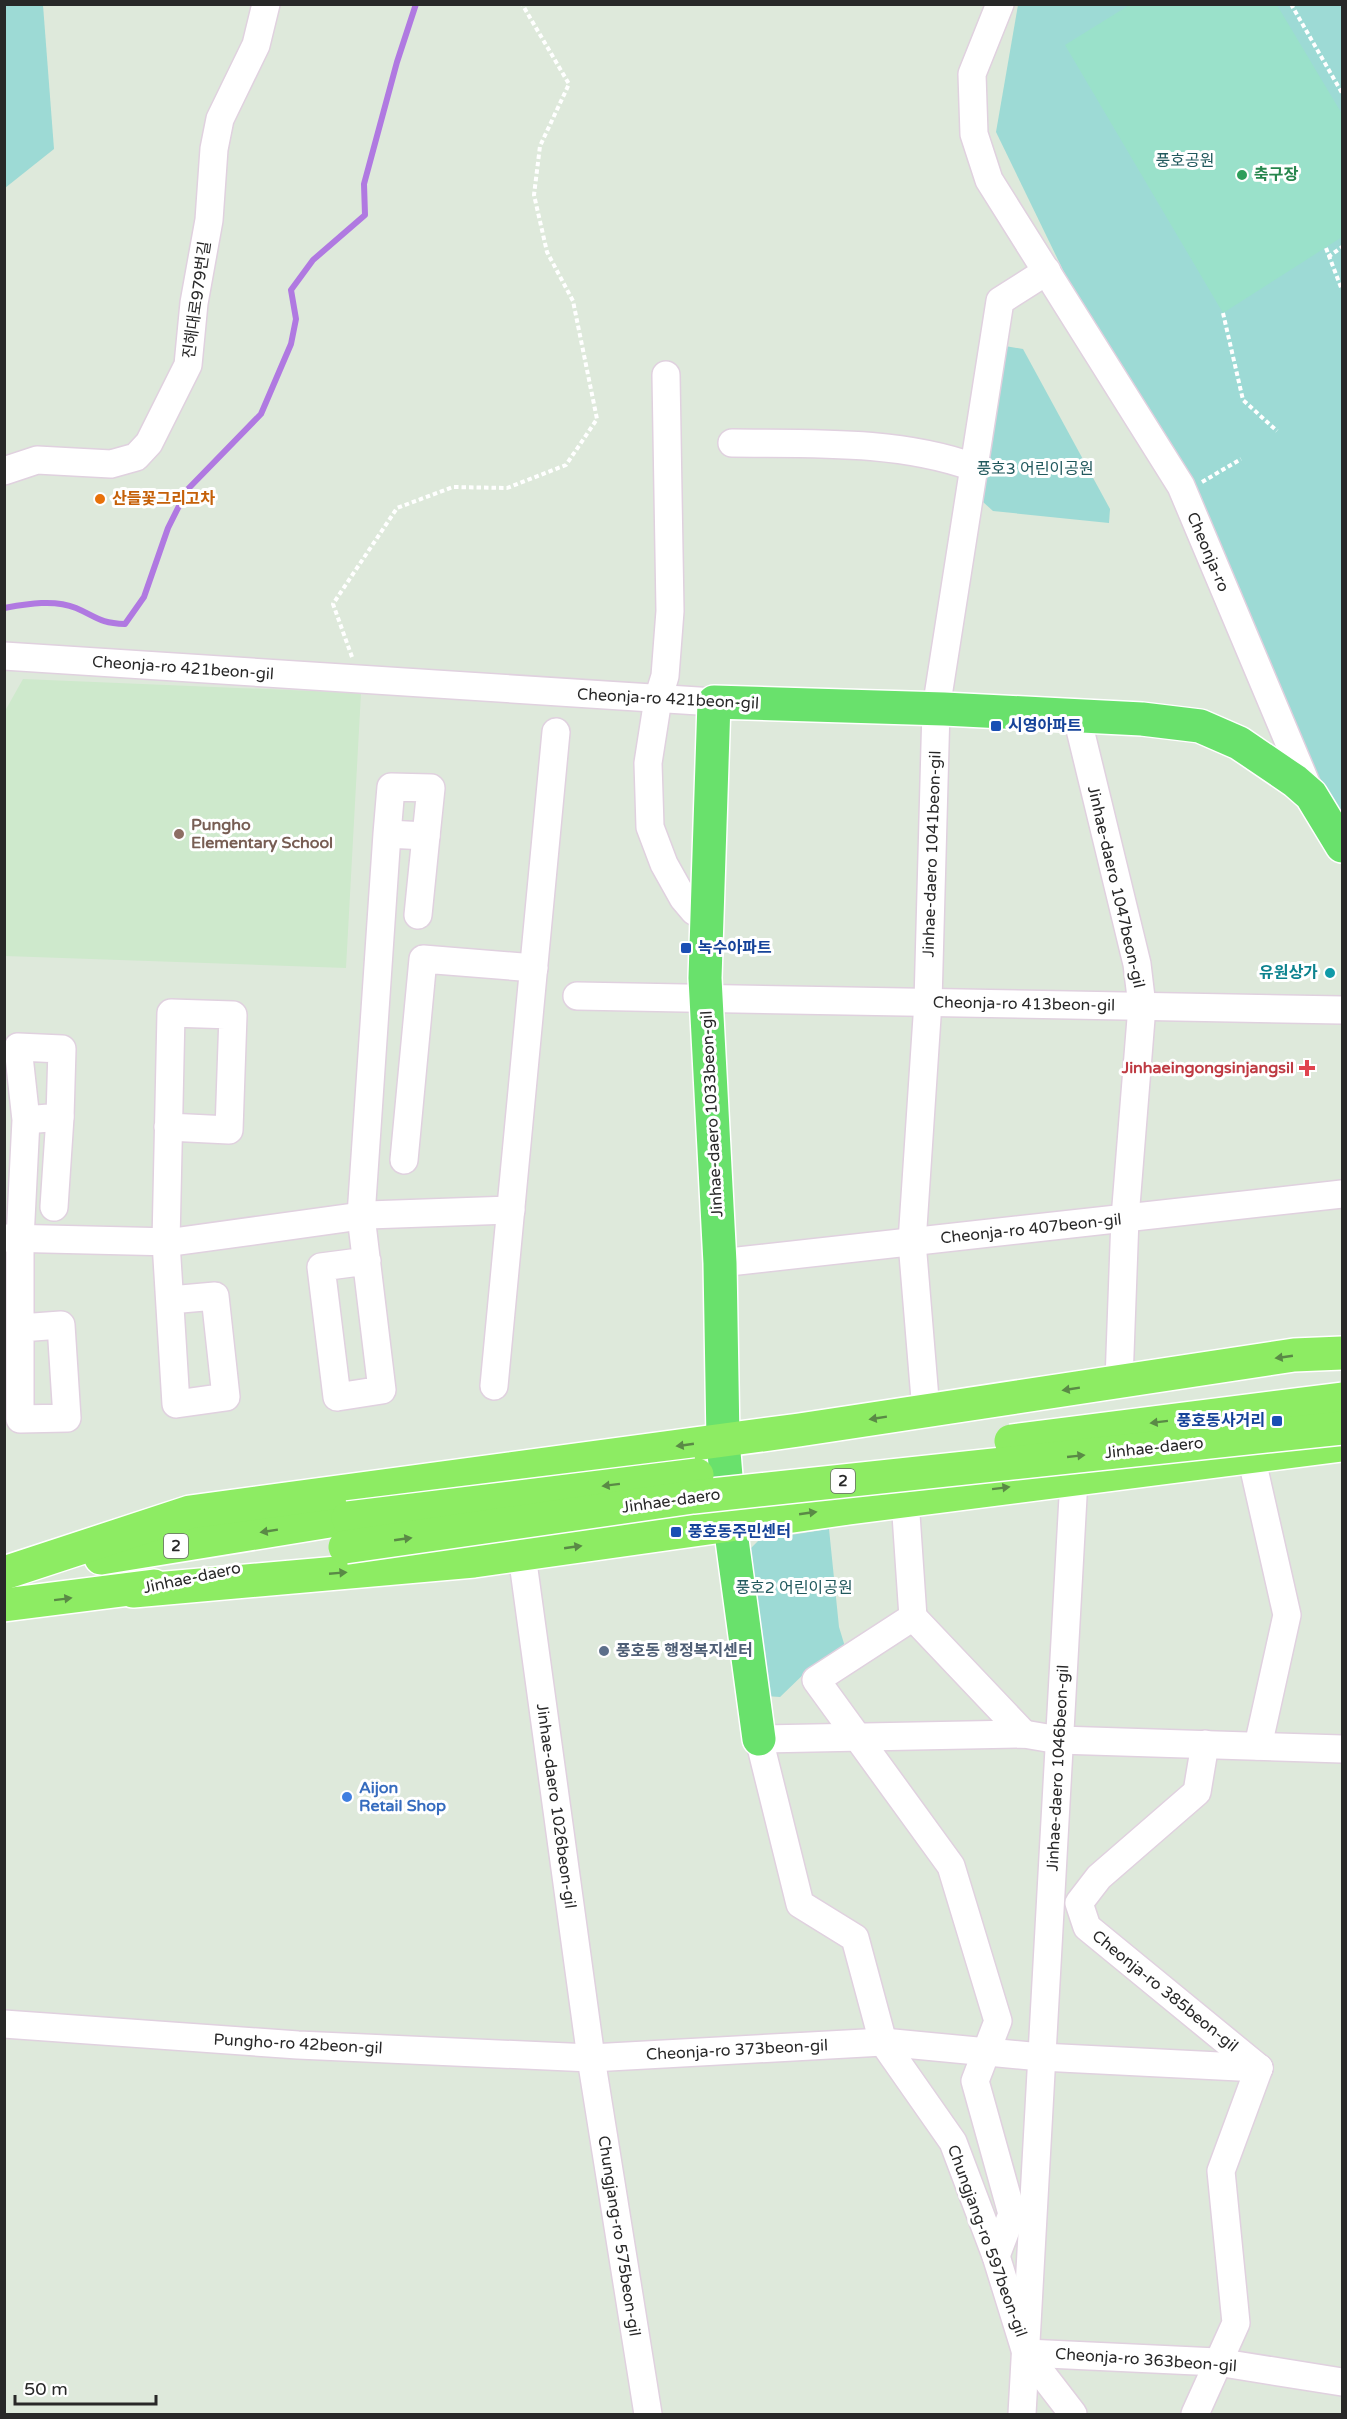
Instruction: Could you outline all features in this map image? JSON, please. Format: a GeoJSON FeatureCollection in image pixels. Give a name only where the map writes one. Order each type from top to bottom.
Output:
{"type":"FeatureCollection","features":[{"type":"Feature","properties":{"kind":"highway"},"geometry":{"type":"LineString","coordinates":[[4,1574],[190,1512],[723,1440],[1294,1355],[1342,1353]]}},
{"type":"Feature","properties":{"kind":"highway","name":"Jinhae-daero"},"geometry":{"type":"LineString","coordinates":[[4,1605],[133,1590],[346,1532],[683,1476],[927,1452],[1342,1399]]}},
{"type":"Feature","properties":{"kind":"highway"},"geometry":{"type":"LineString","coordinates":[[133,1590],[474,1562],[904,1500],[1251,1456],[1342,1440]]}},
{"type":"Feature","properties":{"kind":"highway","name":"Jinhae-daero"},"geometry":{"type":"LineString","coordinates":[[4,1574],[346,1532],[693,1497],[1342,1440]]}},
{"type":"Feature","properties":{"kind":"main road","name":"Cheonja-ro 421beon-gil"},"geometry":{"type":"LineString","coordinates":[[714,702],[936,709],[1142,719],[1200,726],[1239,743],[1311,795]]}},
{"type":"Feature","properties":{"kind":"main road","name":"Jinhae-daero 1033beon-gil"},"geometry":{"type":"LineString","coordinates":[[714,702],[706,998],[720,1263],[723,1440],[730,1525],[759,1739]]}},
{"type":"Feature","properties":{"kind":"main road","name":"Cheonja-ro"},"geometry":{"type":"LineString","coordinates":[[1311,795],[1342,846]]}},
{"type":"Feature","properties":{"kind":"street","name":"진해대로979번길"},"geometry":{"type":"LineString","coordinates":[[4,471],[37,460],[111,464],[136,457],[149,443],[188,365],[220,119],[256,45],[266,4]]}},
{"type":"Feature","properties":{"kind":"street","name":"Cheonja-ro"},"geometry":{"type":"LineString","coordinates":[[999,4],[972,74],[974,134],[989,180],[1181,486],[1311,795]]}},
{"type":"Feature","properties":{"kind":"street","name":"Jinhae-daero 1041beon-gil"},"geometry":{"type":"LineString","coordinates":[[926,1411],[912,1242],[928,1002],[936,709],[1000,301],[1047,271]]}},
{"type":"Feature","properties":{"kind":"street"},"geometry":{"type":"LineString","coordinates":[[666,375],[670,611],[665,676],[658,699],[648,763],[650,827],[664,864],[682,898],[694,911],[707,918]]}},
{"type":"Feature","properties":{"kind":"street"},"geometry":{"type":"LineString","coordinates":[[732,443],[832,444],[896,450],[948,458],[974,467]]}},
{"type":"Feature","properties":{"kind":"street","name":"Cheonja-ro 421beon-gil"},"geometry":{"type":"LineString","coordinates":[[4,656],[714,702]]}},
{"type":"Feature","properties":{"kind":"street","name":"Jinhae-daero 1047beon-gil"},"geometry":{"type":"LineString","coordinates":[[1077,717],[1137,964],[1142,1006],[1125,1218],[1119,1382]]}},
{"type":"Feature","properties":{"kind":"street"},"geometry":{"type":"LineString","coordinates":[[494,1386],[556,732]]}},
{"type":"Feature","properties":{"kind":"street"},"geometry":{"type":"LineString","coordinates":[[366,1261],[321,1268],[337,1397],[382,1390],[361,1216],[391,787],[431,788],[418,915]]}},
{"type":"Feature","properties":{"kind":"street"},"geometry":{"type":"LineString","coordinates":[[387,834],[426,836]]}},
{"type":"Feature","properties":{"kind":"street"},"geometry":{"type":"LineString","coordinates":[[404,1160],[423,959],[534,968]]}},
{"type":"Feature","properties":{"kind":"street","name":"Cheonja-ro 413beon-gil"},"geometry":{"type":"LineString","coordinates":[[577,996],[1342,1010]]}},
{"type":"Feature","properties":{"kind":"street"},"geometry":{"type":"LineString","coordinates":[[168,1127],[229,1130],[232,1015],[171,1013],[168,1127],[166,1242],[170,1300]]}},
{"type":"Feature","properties":{"kind":"street"},"geometry":{"type":"LineString","coordinates":[[20,1328],[12,1238],[26,1120],[18,1047],[62,1049],[54,1207]]}},
{"type":"Feature","properties":{"kind":"street"},"geometry":{"type":"LineString","coordinates":[[26,1120],[60,1117]]}},
{"type":"Feature","properties":{"kind":"street","name":"Cheonja-ro 407beon-gil"},"geometry":{"type":"LineString","coordinates":[[720,1263],[1342,1194]]}},
{"type":"Feature","properties":{"kind":"street"},"geometry":{"type":"LineString","coordinates":[[12,1238],[166,1242],[361,1216],[511,1210]]}},
{"type":"Feature","properties":{"kind":"street"},"geometry":{"type":"LineString","coordinates":[[1251,1456],[1287,1615],[1258,1746]]}},
{"type":"Feature","properties":{"kind":"street","name":"Jinhae-daero 1046beon-gil"},"geometry":{"type":"LineString","coordinates":[[1041,2057],[1074,1479]]}},
{"type":"Feature","properties":{"kind":"street"},"geometry":{"type":"LineString","coordinates":[[904,1500],[913,1617],[1024,1734]]}},
{"type":"Feature","properties":{"kind":"street","name":"Jinhae-daero 1026beon-gil"},"geometry":{"type":"LineString","coordinates":[[522,1555],[591,2058]]}},
{"type":"Feature","properties":{"kind":"street"},"geometry":{"type":"LineString","coordinates":[[913,1617],[816,1680],[951,1866],[998,2021],[975,2081],[1012,2214],[996,2256]]}},
{"type":"Feature","properties":{"kind":"street"},"geometry":{"type":"LineString","coordinates":[[883,2042],[855,1938],[800,1904],[759,1739],[1024,1734],[1059,1740],[1342,1749]]}},
{"type":"Feature","properties":{"kind":"street","name":"Cheonja-ro 385beon-gil"},"geometry":{"type":"LineString","coordinates":[[1205,1744],[1197,1792],[1099,1877],[1079,1903],[1087,1927],[1259,2068]]}},
{"type":"Feature","properties":{"kind":"street","name":"Pungho-ro 42beon-gil"},"geometry":{"type":"LineString","coordinates":[[4,2024],[298,2045],[591,2058]]}},
{"type":"Feature","properties":{"kind":"street","name":"Cheonja-ro 373beon-gil"},"geometry":{"type":"LineString","coordinates":[[591,2058],[883,2042],[1041,2057],[1259,2068]]}},
{"type":"Feature","properties":{"kind":"street","name":"Chungjang-ro 597beon-gil"},"geometry":{"type":"LineString","coordinates":[[883,2042],[953,2142],[996,2256],[1026,2353]]}},
{"type":"Feature","properties":{"kind":"street","name":"Chungjang-ro 597beon-gil"},"geometry":{"type":"LineString","coordinates":[[1022,2415],[1041,2057]]}},
{"type":"Feature","properties":{"kind":"street","name":"Chungjang-ro 575beon-gil"},"geometry":{"type":"LineString","coordinates":[[591,2058],[648,2415]]}},
{"type":"Feature","properties":{"kind":"street"},"geometry":{"type":"LineString","coordinates":[[1195,2415],[1236,2323],[1221,2171],[1259,2068]]}},
{"type":"Feature","properties":{"kind":"street","name":"Cheonja-ro 363beon-gil"},"geometry":{"type":"LineString","coordinates":[[1026,2353],[1217,2362],[1342,2382]]}},
{"type":"Feature","properties":{"kind":"street","name":"Cheonja-ro 363beon-gil"},"geometry":{"type":"LineString","coordinates":[[1026,2353],[1073,2415]]}},
{"type":"Feature","properties":{"kind":"path"},"geometry":{"type":"LineString","coordinates":[[352,680],[352,657],[333,604],[397,508],[453,487],[507,488],[566,465],[597,419],[573,301],[547,252],[534,195],[540,146],[568,84],[522,4]]}},
{"type":"Feature","properties":{"kind":"path"},"geometry":{"type":"LineString","coordinates":[[1291,4],[1342,93]]}},
{"type":"Feature","properties":{"kind":"path"},"geometry":{"type":"LineString","coordinates":[[1328,257],[1342,247]]}},
{"type":"Feature","properties":{"kind":"path"},"geometry":{"type":"LineString","coordinates":[[1326,248],[1342,290]]}},
{"type":"Feature","properties":{"kind":"path"},"geometry":{"type":"LineString","coordinates":[[1223,313],[1243,400],[1277,431]]}},
{"type":"Feature","properties":{"kind":"shaded area","name":"Pungho Elementary School"},"geometry":{"type":"Polygon","coordinates":[[[23,679],[361,693],[346,968],[5,956],[5,711],[23,679]]]}},
{"type":"Feature","properties":{"kind":"green space"},"geometry":{"type":"Polygon","coordinates":[[[5,4],[43,5],[54,149],[5,188],[5,4]]]}},
{"type":"Feature","properties":{"kind":"green space","name":"축구장"},"geometry":{"type":"Polygon","coordinates":[[[1131,4],[1277,5],[1342,114],[1342,237],[1223,313],[1065,45],[1131,4]]]}},
{"type":"Feature","properties":{"kind":"green space","name":"풍호공원"},"geometry":{"type":"Polygon","coordinates":[[[1018,5],[1342,5],[1342,845],[996,132],[1018,5]]]}},
{"type":"Feature","properties":{"kind":"green space","name":"풍호3 어린이공원"},"geometry":{"type":"Polygon","coordinates":[[[1005,346],[1023,349],[1110,509],[1109,523],[993,511],[983,502],[1005,346]]]}},
{"type":"Feature","properties":{"kind":"green space","name":"풍호2 어린이공원"},"geometry":{"type":"Polygon","coordinates":[[[829,1529],[839,1627],[846,1650],[808,1670],[780,1697],[765,1696],[750,1549],[759,1540],[829,1529]]]}},
{"type":"Feature","properties":{"kind":"waterway"},"geometry":{"type":"LineString","coordinates":[[4,608],[40,603],[68,605],[104,621],[125,624],[144,597],[168,528],[187,490],[261,414],[291,344],[296,319],[291,290],[313,260],[365,215],[364,184],[397,62],[416,4]]}},
{"type":"Feature","properties":{"kind":"place","name":"축구장"},"geometry":{"type":"Point","coordinates":[1242,175]}},
{"type":"Feature","properties":{"kind":"place","name":"산들꽃그리고차"},"geometry":{"type":"Point","coordinates":[100,499]}},
{"type":"Feature","properties":{"kind":"place","name":"시영아파트"},"geometry":{"type":"Point","coordinates":[996,726]}},
{"type":"Feature","properties":{"kind":"place","name":"Pungho Elementary School"},"geometry":{"type":"Point","coordinates":[179,834]}},
{"type":"Feature","properties":{"kind":"place","name":"녹수아파트"},"geometry":{"type":"Point","coordinates":[686,948]}},
{"type":"Feature","properties":{"kind":"place","name":"유원상가"},"geometry":{"type":"Point","coordinates":[1330,973]}},
{"type":"Feature","properties":{"kind":"place","name":"Jinhaeingongsinjangsil"},"geometry":{"type":"Point","coordinates":[1307,1068]}},
{"type":"Feature","properties":{"kind":"place","name":"풍호동사거리"},"geometry":{"type":"Point","coordinates":[1277,1421]}},
{"type":"Feature","properties":{"kind":"place","name":"풍호동주민센터"},"geometry":{"type":"Point","coordinates":[676,1532]}},
{"type":"Feature","properties":{"kind":"place","name":"풍호동 행정복지센터"},"geometry":{"type":"Point","coordinates":[604,1651]}},
{"type":"Feature","properties":{"kind":"place","name":"Aijon Retail Shop"},"geometry":{"type":"Point","coordinates":[347,1797]}}]}
